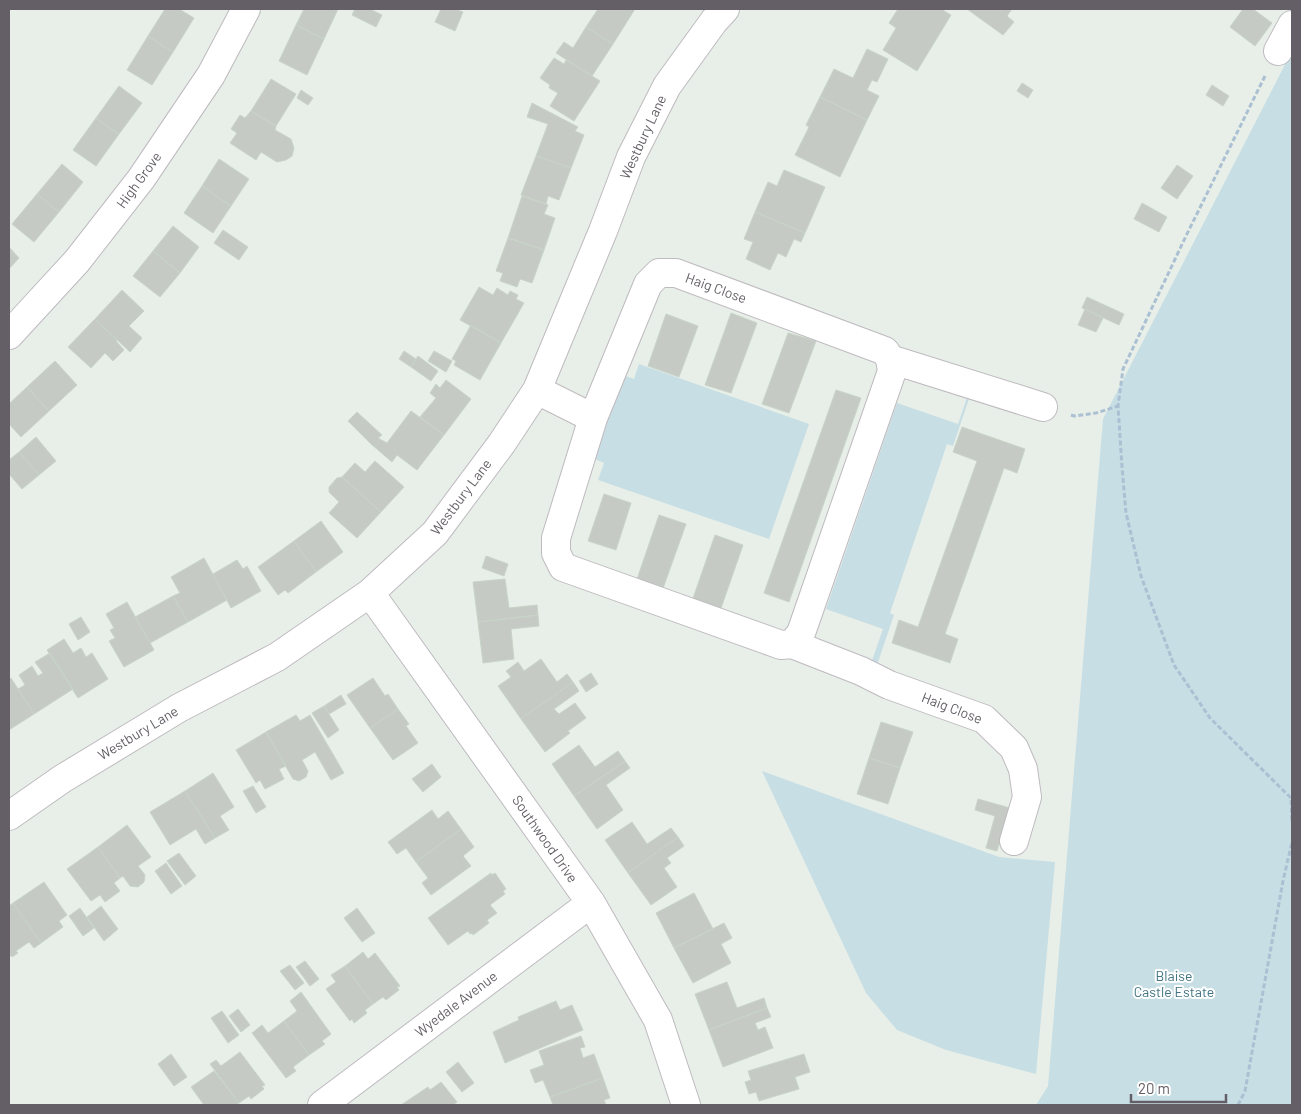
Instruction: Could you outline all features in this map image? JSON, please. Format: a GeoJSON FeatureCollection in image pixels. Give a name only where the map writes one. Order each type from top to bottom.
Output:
{"type":"FeatureCollection","features":[{"type":"Feature","properties":{"kind":"street","name":"High Grove"},"geometry":{"type":"LineString","coordinates":[[9,335],[77,261],[141,179],[211,75],[246,9]]}},
{"type":"Feature","properties":{"kind":"street","name":"Westbury Lane"},"geometry":{"type":"LineString","coordinates":[[9,816],[62,779],[179,708],[277,657],[370,593],[435,533],[502,443],[537,390],[603,231],[631,157],[667,86],[714,21],[725,9]]}},
{"type":"Feature","properties":{"kind":"street"},"geometry":{"type":"LineString","coordinates":[[1278,51],[1292,25]]}},
{"type":"Feature","properties":{"kind":"street","name":"Haig Close"},"geometry":{"type":"LineString","coordinates":[[1014,841],[1026,797],[1023,770],[1014,748],[984,719],[890,684],[792,644],[781,645],[563,567],[556,553],[556,538],[593,418],[648,284],[659,274],[676,273],[885,350],[890,358],[1043,407]]}},
{"type":"Feature","properties":{"kind":"street"},"geometry":{"type":"LineString","coordinates":[[792,644],[801,633],[892,371],[890,358]]}},
{"type":"Feature","properties":{"kind":"street"},"geometry":{"type":"LineString","coordinates":[[537,390],[593,418]]}},
{"type":"Feature","properties":{"kind":"street","name":"Southwood Drive"},"geometry":{"type":"LineString","coordinates":[[370,593],[590,903],[658,1020],[686,1105]]}},
{"type":"Feature","properties":{"kind":"street","name":"Wyedale Avenue"},"geometry":{"type":"LineString","coordinates":[[322,1105],[590,903]]}},
{"type":"Feature","properties":{"kind":"path"},"geometry":{"type":"LineString","coordinates":[[1278,51],[1186,236],[1124,369],[1118,406],[1126,513],[1141,576],[1174,665],[1210,718],[1291,799],[1292,823]]}},
{"type":"Feature","properties":{"kind":"path"},"geometry":{"type":"LineString","coordinates":[[1043,407],[1074,416],[1096,414],[1118,406]]}},
{"type":"Feature","properties":{"kind":"path"},"geometry":{"type":"LineString","coordinates":[[1238,1105],[1245,1091],[1283,881],[1292,842]]}},
{"type":"Feature","properties":{"kind":"green space","name":"Blaise Castle Estate"},"geometry":{"type":"Polygon","coordinates":[[[1292,51],[1292,1105],[1036,1105],[1048,1086],[1103,419],[1292,51]]]}},
{"type":"Feature","properties":{"kind":"green space"},"geometry":{"type":"Polygon","coordinates":[[[639,364],[809,424],[769,539],[598,480],[604,463],[590,457],[620,374],[634,379],[639,364]]]}},
{"type":"Feature","properties":{"kind":"green space"},"geometry":{"type":"Polygon","coordinates":[[[970,389],[972,390],[953,446],[947,444],[890,613],[894,615],[875,671],[869,669],[883,629],[826,609],[897,403],[958,424],[970,389]]]}},
{"type":"Feature","properties":{"kind":"green space"},"geometry":{"type":"Polygon","coordinates":[[[762,771],[999,857],[1055,862],[1036,1074],[946,1050],[897,1030],[866,993],[762,771]]]}},
{"type":"Feature","properties":{"kind":"building"},"geometry":{"type":"Polygon","coordinates":[[[165,9],[179,9],[194,18],[173,52],[148,36],[165,9]]]}},
{"type":"Feature","properties":{"kind":"building"},"geometry":{"type":"Polygon","coordinates":[[[304,9],[338,9],[324,39],[296,25],[304,9]]]}},
{"type":"Feature","properties":{"kind":"building"},"geometry":{"type":"Polygon","coordinates":[[[355,9],[370,9],[382,15],[376,27],[352,15],[355,9]]]}},
{"type":"Feature","properties":{"kind":"building"},"geometry":{"type":"Polygon","coordinates":[[[441,9],[455,9],[463,12],[455,31],[435,22],[441,9]]]}},
{"type":"Feature","properties":{"kind":"building"},"geometry":{"type":"Polygon","coordinates":[[[598,9],[635,9],[613,44],[586,27],[598,9]]]}},
{"type":"Feature","properties":{"kind":"building"},"geometry":{"type":"Polygon","coordinates":[[[898,9],[941,9],[951,15],[917,71],[883,50],[896,28],[889,23],[898,9]]]}},
{"type":"Feature","properties":{"kind":"building"},"geometry":{"type":"Polygon","coordinates":[[[967,9],[1012,9],[1007,16],[1014,22],[1003,35],[967,9]]]}},
{"type":"Feature","properties":{"kind":"building"},"geometry":{"type":"Polygon","coordinates":[[[1243,9],[1253,9],[1272,23],[1255,46],[1230,27],[1243,9]]]}},
{"type":"Feature","properties":{"kind":"building"},"geometry":{"type":"Polygon","coordinates":[[[296,25],[324,39],[307,75],[279,61],[296,25]]]}},
{"type":"Feature","properties":{"kind":"building"},"geometry":{"type":"Polygon","coordinates":[[[586,27],[613,44],[592,76],[556,53],[564,42],[573,48],[586,27]]]}},
{"type":"Feature","properties":{"kind":"building"},"geometry":{"type":"Polygon","coordinates":[[[148,36],[173,52],[152,85],[127,70],[148,36]]]}},
{"type":"Feature","properties":{"kind":"building"},"geometry":{"type":"Polygon","coordinates":[[[867,49],[888,59],[877,82],[872,80],[867,90],[879,96],[867,120],[820,97],[834,69],[853,78],[867,49]]]}},
{"type":"Feature","properties":{"kind":"building"},"geometry":{"type":"Polygon","coordinates":[[[554,58],[564,64],[566,60],[600,81],[574,121],[550,106],[558,93],[549,88],[550,85],[540,78],[554,58]]]}},
{"type":"Feature","properties":{"kind":"building"},"geometry":{"type":"Polygon","coordinates":[[[271,79],[296,94],[276,126],[251,111],[271,79]]]}},
{"type":"Feature","properties":{"kind":"building"},"geometry":{"type":"Polygon","coordinates":[[[1022,83],[1033,90],[1028,98],[1017,91],[1022,83]]]}},
{"type":"Feature","properties":{"kind":"building"},"geometry":{"type":"Polygon","coordinates":[[[1212,85],[1229,96],[1223,106],[1206,95],[1212,85]]]}},
{"type":"Feature","properties":{"kind":"building"},"geometry":{"type":"Polygon","coordinates":[[[119,86],[142,103],[119,134],[96,118],[119,86]]]}},
{"type":"Feature","properties":{"kind":"building"},"geometry":{"type":"Polygon","coordinates":[[[301,90],[313,98],[308,105],[297,98],[301,90]]]}},
{"type":"Feature","properties":{"kind":"building"},"geometry":{"type":"Polygon","coordinates":[[[820,97],[867,120],[840,177],[795,155],[809,127],[806,125],[820,97]]]}},
{"type":"Feature","properties":{"kind":"building"},"geometry":{"type":"Polygon","coordinates":[[[532,103],[578,127],[575,131],[584,135],[571,168],[536,156],[548,124],[527,117],[532,103]]]}},
{"type":"Feature","properties":{"kind":"building"},"geometry":{"type":"Polygon","coordinates":[[[251,111],[276,126],[275,130],[291,139],[294,148],[292,156],[277,162],[261,152],[256,160],[230,143],[237,133],[231,129],[240,115],[245,118],[251,111]]]}},
{"type":"Feature","properties":{"kind":"building"},"geometry":{"type":"Polygon","coordinates":[[[96,118],[119,134],[96,166],[73,150],[96,118]]]}},
{"type":"Feature","properties":{"kind":"building"},"geometry":{"type":"Polygon","coordinates":[[[536,156],[571,168],[559,200],[548,196],[546,204],[521,195],[536,156]]]}},
{"type":"Feature","properties":{"kind":"building"},"geometry":{"type":"Polygon","coordinates":[[[219,159],[249,179],[231,206],[202,186],[219,159]]]}},
{"type":"Feature","properties":{"kind":"building"},"geometry":{"type":"Polygon","coordinates":[[[62,164],[83,182],[59,212],[37,194],[62,164]]]}},
{"type":"Feature","properties":{"kind":"building"},"geometry":{"type":"Polygon","coordinates":[[[1177,165],[1193,176],[1177,199],[1161,188],[1177,165]]]}},
{"type":"Feature","properties":{"kind":"building"},"geometry":{"type":"Polygon","coordinates":[[[784,170],[825,187],[805,233],[755,212],[768,182],[777,186],[784,170]]]}},
{"type":"Feature","properties":{"kind":"building"},"geometry":{"type":"Polygon","coordinates":[[[202,186],[231,206],[213,233],[184,213],[202,186]]]}},
{"type":"Feature","properties":{"kind":"building"},"geometry":{"type":"Polygon","coordinates":[[[37,194],[59,212],[34,242],[12,224],[37,194]]]}},
{"type":"Feature","properties":{"kind":"building"},"geometry":{"type":"Polygon","coordinates":[[[522,196],[548,205],[544,214],[555,218],[544,250],[508,238],[522,196]]]}},
{"type":"Feature","properties":{"kind":"building"},"geometry":{"type":"Polygon","coordinates":[[[1142,203],[1167,217],[1159,232],[1134,219],[1142,203]]]}},
{"type":"Feature","properties":{"kind":"building"},"geometry":{"type":"Polygon","coordinates":[[[755,212],[805,233],[801,242],[794,239],[786,257],[778,253],[770,270],[746,259],[753,242],[744,239],[755,212]]]}},
{"type":"Feature","properties":{"kind":"building"},"geometry":{"type":"Polygon","coordinates":[[[173,226],[199,247],[180,273],[153,251],[173,226]]]}},
{"type":"Feature","properties":{"kind":"building"},"geometry":{"type":"Polygon","coordinates":[[[223,230],[248,247],[239,260],[214,243],[223,230]]]}},
{"type":"Feature","properties":{"kind":"building"},"geometry":{"type":"Polygon","coordinates":[[[508,238],[544,250],[532,283],[520,279],[517,287],[500,281],[503,273],[496,271],[508,238]]]}},
{"type":"Feature","properties":{"kind":"building"},"geometry":{"type":"Polygon","coordinates":[[[9,247],[19,258],[9,269],[9,247]]]}},
{"type":"Feature","properties":{"kind":"building"},"geometry":{"type":"Polygon","coordinates":[[[153,251],[180,273],[160,297],[133,276],[153,251]]]}},
{"type":"Feature","properties":{"kind":"building"},"geometry":{"type":"Polygon","coordinates":[[[479,287],[493,295],[497,288],[508,295],[510,291],[518,295],[516,299],[524,303],[501,343],[460,320],[479,287]]]}},
{"type":"Feature","properties":{"kind":"building"},"geometry":{"type":"Polygon","coordinates":[[[122,290],[144,311],[129,326],[142,338],[130,352],[95,319],[122,290]]]}},
{"type":"Feature","properties":{"kind":"building"},"geometry":{"type":"Polygon","coordinates":[[[1087,297],[1124,314],[1119,325],[1082,308],[1087,297]]]}},
{"type":"Feature","properties":{"kind":"building"},"geometry":{"type":"Polygon","coordinates":[[[1085,309],[1103,318],[1096,332],[1078,325],[1085,309]]]}},
{"type":"Feature","properties":{"kind":"building"},"geometry":{"type":"Polygon","coordinates":[[[731,313],[757,323],[731,393],[705,385],[731,313]]]}},
{"type":"Feature","properties":{"kind":"building"},"geometry":{"type":"Polygon","coordinates":[[[666,314],[698,326],[679,377],[648,366],[666,314]]]}},
{"type":"Feature","properties":{"kind":"building"},"geometry":{"type":"Polygon","coordinates":[[[95,319],[117,340],[124,350],[113,361],[105,353],[91,368],[68,347],[95,319]]]}},
{"type":"Feature","properties":{"kind":"building"},"geometry":{"type":"Polygon","coordinates":[[[471,325],[501,343],[480,380],[454,365],[456,361],[452,359],[471,325]]]}},
{"type":"Feature","properties":{"kind":"building"},"geometry":{"type":"Polygon","coordinates":[[[788,333],[816,341],[789,413],[762,404],[788,333]]]}},
{"type":"Feature","properties":{"kind":"building"},"geometry":{"type":"Polygon","coordinates":[[[404,351],[416,359],[411,367],[399,359],[404,351]]]}},
{"type":"Feature","properties":{"kind":"building"},"geometry":{"type":"Polygon","coordinates":[[[434,351],[452,361],[446,372],[428,361],[434,351]]]}},
{"type":"Feature","properties":{"kind":"building"},"geometry":{"type":"Polygon","coordinates":[[[418,356],[438,371],[431,381],[411,367],[418,356]]]}},
{"type":"Feature","properties":{"kind":"building"},"geometry":{"type":"Polygon","coordinates":[[[55,361],[77,385],[49,411],[27,387],[55,361]]]}},
{"type":"Feature","properties":{"kind":"building"},"geometry":{"type":"Polygon","coordinates":[[[446,380],[471,399],[444,435],[420,417],[436,398],[430,393],[436,384],[440,388],[446,380]]]}},
{"type":"Feature","properties":{"kind":"building"},"geometry":{"type":"Polygon","coordinates":[[[27,387],[49,411],[21,437],[9,424],[9,404],[27,387]]]}},
{"type":"Feature","properties":{"kind":"building"},"geometry":{"type":"Polygon","coordinates":[[[836,390],[861,398],[789,602],[764,593],[836,390]]]}},
{"type":"Feature","properties":{"kind":"building"},"geometry":{"type":"Polygon","coordinates":[[[411,411],[444,435],[417,470],[397,455],[392,462],[348,421],[357,412],[382,435],[378,438],[387,443],[411,411]]]}},
{"type":"Feature","properties":{"kind":"building"},"geometry":{"type":"Polygon","coordinates":[[[962,427],[1025,449],[1017,473],[1004,468],[945,634],[958,639],[950,663],[892,643],[899,620],[918,627],[977,461],[953,452],[962,427]]]}},
{"type":"Feature","properties":{"kind":"building"},"geometry":{"type":"Polygon","coordinates":[[[36,437],[56,461],[39,475],[19,452],[36,437]]]}},
{"type":"Feature","properties":{"kind":"building"},"geometry":{"type":"Polygon","coordinates":[[[19,452],[39,475],[22,489],[9,474],[9,460],[19,452]]]}},
{"type":"Feature","properties":{"kind":"building"},"geometry":{"type":"Polygon","coordinates":[[[375,461],[404,487],[381,512],[342,477],[355,463],[365,472],[375,461]]]}},
{"type":"Feature","properties":{"kind":"building"},"geometry":{"type":"Polygon","coordinates":[[[342,477],[381,512],[357,538],[329,513],[339,502],[329,492],[329,487],[337,478],[342,477]]]}},
{"type":"Feature","properties":{"kind":"building"},"geometry":{"type":"Polygon","coordinates":[[[604,494],[631,503],[616,550],[588,541],[604,494]]]}},
{"type":"Feature","properties":{"kind":"building"},"geometry":{"type":"Polygon","coordinates":[[[659,515],[686,524],[661,594],[635,585],[659,515]]]}},
{"type":"Feature","properties":{"kind":"building"},"geometry":{"type":"Polygon","coordinates":[[[321,521],[343,552],[316,572],[294,541],[321,521]]]}},
{"type":"Feature","properties":{"kind":"building"},"geometry":{"type":"Polygon","coordinates":[[[715,535],[743,545],[719,614],[691,604],[715,535]]]}},
{"type":"Feature","properties":{"kind":"building"},"geometry":{"type":"Polygon","coordinates":[[[294,541],[316,572],[288,593],[285,590],[278,595],[258,567],[294,541]]]}},
{"type":"Feature","properties":{"kind":"building"},"geometry":{"type":"Polygon","coordinates":[[[486,556],[508,564],[504,576],[482,568],[486,556]]]}},
{"type":"Feature","properties":{"kind":"building"},"geometry":{"type":"Polygon","coordinates":[[[204,558],[227,600],[188,622],[173,596],[180,593],[171,577],[204,558]]]}},
{"type":"Feature","properties":{"kind":"building"},"geometry":{"type":"Polygon","coordinates":[[[237,560],[243,569],[247,566],[261,591],[231,608],[213,574],[237,560]]]}},
{"type":"Feature","properties":{"kind":"building"},"geometry":{"type":"Polygon","coordinates":[[[505,579],[509,608],[537,605],[538,615],[478,622],[473,582],[505,579]]]}},
{"type":"Feature","properties":{"kind":"building"},"geometry":{"type":"Polygon","coordinates":[[[173,596],[188,622],[150,643],[135,617],[173,596]]]}},
{"type":"Feature","properties":{"kind":"building"},"geometry":{"type":"Polygon","coordinates":[[[127,602],[154,650],[124,667],[109,641],[115,638],[110,630],[114,628],[106,614],[127,602]]]}},
{"type":"Feature","properties":{"kind":"building"},"geometry":{"type":"Polygon","coordinates":[[[538,615],[539,626],[511,629],[514,659],[483,663],[478,622],[538,615]]]}},
{"type":"Feature","properties":{"kind":"building"},"geometry":{"type":"Polygon","coordinates":[[[81,617],[90,632],[78,640],[69,624],[81,617]]]}},
{"type":"Feature","properties":{"kind":"building"},"geometry":{"type":"Polygon","coordinates":[[[64,639],[73,653],[81,648],[86,657],[92,653],[108,679],[78,698],[47,650],[64,639]]]}},
{"type":"Feature","properties":{"kind":"building"},"geometry":{"type":"Polygon","coordinates":[[[50,653],[73,689],[34,714],[18,689],[25,685],[19,675],[32,666],[38,676],[43,673],[35,662],[50,653]]]}},
{"type":"Feature","properties":{"kind":"building"},"geometry":{"type":"Polygon","coordinates":[[[541,659],[557,682],[567,674],[573,682],[521,719],[498,686],[511,677],[506,671],[518,662],[524,671],[541,659]]]}},
{"type":"Feature","properties":{"kind":"building"},"geometry":{"type":"Polygon","coordinates":[[[591,673],[598,684],[586,692],[579,681],[591,673]]]}},
{"type":"Feature","properties":{"kind":"building"},"geometry":{"type":"Polygon","coordinates":[[[11,678],[34,714],[9,730],[9,680],[11,678]]]}},
{"type":"Feature","properties":{"kind":"building"},"geometry":{"type":"Polygon","coordinates":[[[373,678],[385,696],[388,694],[398,709],[370,728],[347,695],[373,678]]]}},
{"type":"Feature","properties":{"kind":"building"},"geometry":{"type":"Polygon","coordinates":[[[573,682],[579,691],[554,709],[559,714],[575,703],[586,718],[545,752],[521,719],[573,682]]]}},
{"type":"Feature","properties":{"kind":"building"},"geometry":{"type":"Polygon","coordinates":[[[341,695],[346,704],[329,714],[324,706],[341,695]]]}},
{"type":"Feature","properties":{"kind":"building"},"geometry":{"type":"Polygon","coordinates":[[[324,706],[339,730],[328,738],[312,713],[324,706]]]}},
{"type":"Feature","properties":{"kind":"building"},"geometry":{"type":"Polygon","coordinates":[[[398,709],[409,724],[406,726],[418,743],[393,760],[370,728],[398,709]]]}},
{"type":"Feature","properties":{"kind":"building"},"geometry":{"type":"Polygon","coordinates":[[[296,715],[300,721],[310,715],[344,773],[331,780],[315,752],[302,760],[308,771],[306,777],[299,781],[293,779],[266,732],[296,715]]]}},
{"type":"Feature","properties":{"kind":"building"},"geometry":{"type":"Polygon","coordinates":[[[881,722],[913,732],[900,768],[869,758],[881,722]]]}},
{"type":"Feature","properties":{"kind":"building"},"geometry":{"type":"Polygon","coordinates":[[[266,732],[286,766],[279,769],[284,779],[265,789],[260,780],[256,783],[236,750],[266,732]]]}},
{"type":"Feature","properties":{"kind":"building"},"geometry":{"type":"Polygon","coordinates":[[[579,745],[595,767],[618,751],[625,761],[574,796],[552,764],[579,745]]]}},
{"type":"Feature","properties":{"kind":"building"},"geometry":{"type":"Polygon","coordinates":[[[869,758],[900,768],[888,804],[857,794],[869,758]]]}},
{"type":"Feature","properties":{"kind":"building"},"geometry":{"type":"Polygon","coordinates":[[[625,761],[630,768],[606,785],[623,810],[597,829],[574,796],[625,761]]]}},
{"type":"Feature","properties":{"kind":"building"},"geometry":{"type":"Polygon","coordinates":[[[432,764],[441,777],[423,792],[412,779],[432,764]]]}},
{"type":"Feature","properties":{"kind":"building"},"geometry":{"type":"Polygon","coordinates":[[[213,773],[234,807],[220,816],[229,830],[215,838],[185,791],[213,773]]]}},
{"type":"Feature","properties":{"kind":"building"},"geometry":{"type":"Polygon","coordinates":[[[253,786],[266,807],[256,813],[243,791],[253,786]]]}},
{"type":"Feature","properties":{"kind":"building"},"geometry":{"type":"Polygon","coordinates":[[[185,791],[215,838],[205,844],[196,829],[170,845],[150,812],[185,791]]]}},
{"type":"Feature","properties":{"kind":"building"},"geometry":{"type":"Polygon","coordinates":[[[978,799],[1010,808],[997,851],[986,848],[995,816],[975,810],[978,799]]]}},
{"type":"Feature","properties":{"kind":"building"},"geometry":{"type":"Polygon","coordinates":[[[432,810],[438,819],[448,811],[461,829],[416,862],[406,848],[397,854],[388,842],[432,810]]]}},
{"type":"Feature","properties":{"kind":"building"},"geometry":{"type":"Polygon","coordinates":[[[632,822],[647,844],[671,828],[678,837],[628,873],[605,840],[632,822]]]}},
{"type":"Feature","properties":{"kind":"building"},"geometry":{"type":"Polygon","coordinates":[[[127,825],[151,857],[138,866],[145,875],[144,882],[138,887],[130,886],[123,876],[120,878],[98,847],[127,825]]]}},
{"type":"Feature","properties":{"kind":"building"},"geometry":{"type":"Polygon","coordinates":[[[461,829],[474,847],[463,856],[471,866],[431,895],[422,883],[428,878],[416,862],[461,829]]]}},
{"type":"Feature","properties":{"kind":"building"},"geometry":{"type":"Polygon","coordinates":[[[678,837],[684,846],[667,858],[671,863],[664,868],[677,887],[651,905],[628,873],[678,837]]]}},
{"type":"Feature","properties":{"kind":"building"},"geometry":{"type":"Polygon","coordinates":[[[98,847],[120,878],[114,883],[120,891],[105,902],[100,895],[91,901],[67,869],[98,847]]]}},
{"type":"Feature","properties":{"kind":"building"},"geometry":{"type":"Polygon","coordinates":[[[179,853],[196,876],[185,885],[167,861],[179,853]]]}},
{"type":"Feature","properties":{"kind":"building"},"geometry":{"type":"Polygon","coordinates":[[[166,863],[182,886],[171,894],[155,871],[166,863]]]}},
{"type":"Feature","properties":{"kind":"building"},"geometry":{"type":"Polygon","coordinates":[[[491,873],[492,875],[495,873],[506,889],[503,891],[505,894],[490,905],[497,913],[487,920],[489,923],[473,935],[468,931],[448,945],[428,918],[491,873]]]}},
{"type":"Feature","properties":{"kind":"building"},"geometry":{"type":"Polygon","coordinates":[[[44,882],[67,915],[59,921],[63,927],[41,943],[13,903],[44,882]]]}},
{"type":"Feature","properties":{"kind":"building"},"geometry":{"type":"Polygon","coordinates":[[[694,893],[713,929],[674,948],[656,913],[694,893]]]}},
{"type":"Feature","properties":{"kind":"building"},"geometry":{"type":"Polygon","coordinates":[[[13,903],[41,943],[34,948],[29,942],[16,951],[18,953],[12,957],[9,954],[9,906],[13,903]]]}},
{"type":"Feature","properties":{"kind":"building"},"geometry":{"type":"Polygon","coordinates":[[[101,906],[118,929],[104,941],[87,917],[101,906]]]}},
{"type":"Feature","properties":{"kind":"building"},"geometry":{"type":"Polygon","coordinates":[[[80,908],[94,928],[83,936],[69,916],[80,908]]]}},
{"type":"Feature","properties":{"kind":"building"},"geometry":{"type":"Polygon","coordinates":[[[357,908],[375,933],[362,942],[344,918],[357,908]]]}},
{"type":"Feature","properties":{"kind":"building"},"geometry":{"type":"Polygon","coordinates":[[[724,923],[732,938],[721,944],[731,963],[693,983],[674,948],[724,923]]]}},
{"type":"Feature","properties":{"kind":"building"},"geometry":{"type":"Polygon","coordinates":[[[363,952],[368,959],[375,953],[400,986],[397,987],[399,990],[386,1000],[383,997],[373,1004],[345,966],[363,952]]]}},
{"type":"Feature","properties":{"kind":"building"},"geometry":{"type":"Polygon","coordinates":[[[305,961],[319,979],[310,986],[296,967],[305,961]]]}},
{"type":"Feature","properties":{"kind":"building"},"geometry":{"type":"Polygon","coordinates":[[[290,965],[304,983],[295,990],[280,971],[290,965]]]}},
{"type":"Feature","properties":{"kind":"building"},"geometry":{"type":"Polygon","coordinates":[[[345,966],[373,1004],[365,1010],[367,1013],[354,1023],[352,1019],[350,1021],[326,989],[336,982],[331,975],[345,966]]]}},
{"type":"Feature","properties":{"kind":"building"},"geometry":{"type":"Polygon","coordinates":[[[727,982],[737,1008],[764,998],[767,1008],[709,1030],[695,994],[727,982]]]}},
{"type":"Feature","properties":{"kind":"building"},"geometry":{"type":"Polygon","coordinates":[[[301,992],[331,1034],[322,1041],[325,1044],[309,1055],[284,1021],[297,1011],[290,1001],[301,992]]]}},
{"type":"Feature","properties":{"kind":"building"},"geometry":{"type":"Polygon","coordinates":[[[556,1001],[560,1010],[572,1005],[583,1030],[505,1063],[493,1032],[519,1020],[518,1017],[556,1001]]]}},
{"type":"Feature","properties":{"kind":"building"},"geometry":{"type":"Polygon","coordinates":[[[767,1008],[771,1017],[755,1023],[758,1030],[765,1027],[773,1048],[723,1067],[709,1030],[767,1008]]]}},
{"type":"Feature","properties":{"kind":"building"},"geometry":{"type":"Polygon","coordinates":[[[238,1009],[250,1025],[241,1032],[229,1016],[238,1009]]]}},
{"type":"Feature","properties":{"kind":"building"},"geometry":{"type":"Polygon","coordinates":[[[222,1011],[239,1035],[228,1043],[211,1018],[222,1011]]]}},
{"type":"Feature","properties":{"kind":"building"},"geometry":{"type":"Polygon","coordinates":[[[284,1021],[309,1055],[293,1067],[296,1071],[286,1078],[252,1033],[262,1025],[268,1033],[284,1021]]]}},
{"type":"Feature","properties":{"kind":"building"},"geometry":{"type":"Polygon","coordinates":[[[581,1036],[585,1047],[580,1048],[583,1058],[594,1054],[603,1078],[550,1097],[543,1080],[535,1083],[530,1070],[544,1065],[539,1051],[581,1036]]]}},
{"type":"Feature","properties":{"kind":"building"},"geometry":{"type":"Polygon","coordinates":[[[240,1052],[265,1085],[262,1086],[264,1089],[251,1099],[249,1096],[239,1103],[210,1064],[216,1060],[221,1066],[240,1052]]]}},
{"type":"Feature","properties":{"kind":"building"},"geometry":{"type":"Polygon","coordinates":[[[171,1054],[187,1077],[174,1086],[158,1064],[171,1054]]]}},
{"type":"Feature","properties":{"kind":"building"},"geometry":{"type":"Polygon","coordinates":[[[804,1054],[810,1072],[795,1077],[799,1089],[759,1101],[756,1092],[749,1094],[745,1082],[751,1080],[748,1071],[804,1054]]]}},
{"type":"Feature","properties":{"kind":"building"},"geometry":{"type":"Polygon","coordinates":[[[458,1062],[474,1083],[462,1092],[446,1072],[458,1062]]]}},
{"type":"Feature","properties":{"kind":"building"},"geometry":{"type":"Polygon","coordinates":[[[214,1071],[239,1103],[235,1105],[204,1105],[191,1087],[214,1071]]]}},
{"type":"Feature","properties":{"kind":"building"},"geometry":{"type":"Polygon","coordinates":[[[603,1078],[610,1098],[604,1100],[606,1105],[553,1105],[550,1097],[603,1078]]]}},
{"type":"Feature","properties":{"kind":"building"},"geometry":{"type":"Polygon","coordinates":[[[441,1082],[457,1102],[453,1105],[401,1105],[428,1087],[430,1090],[441,1082]]]}}]}
